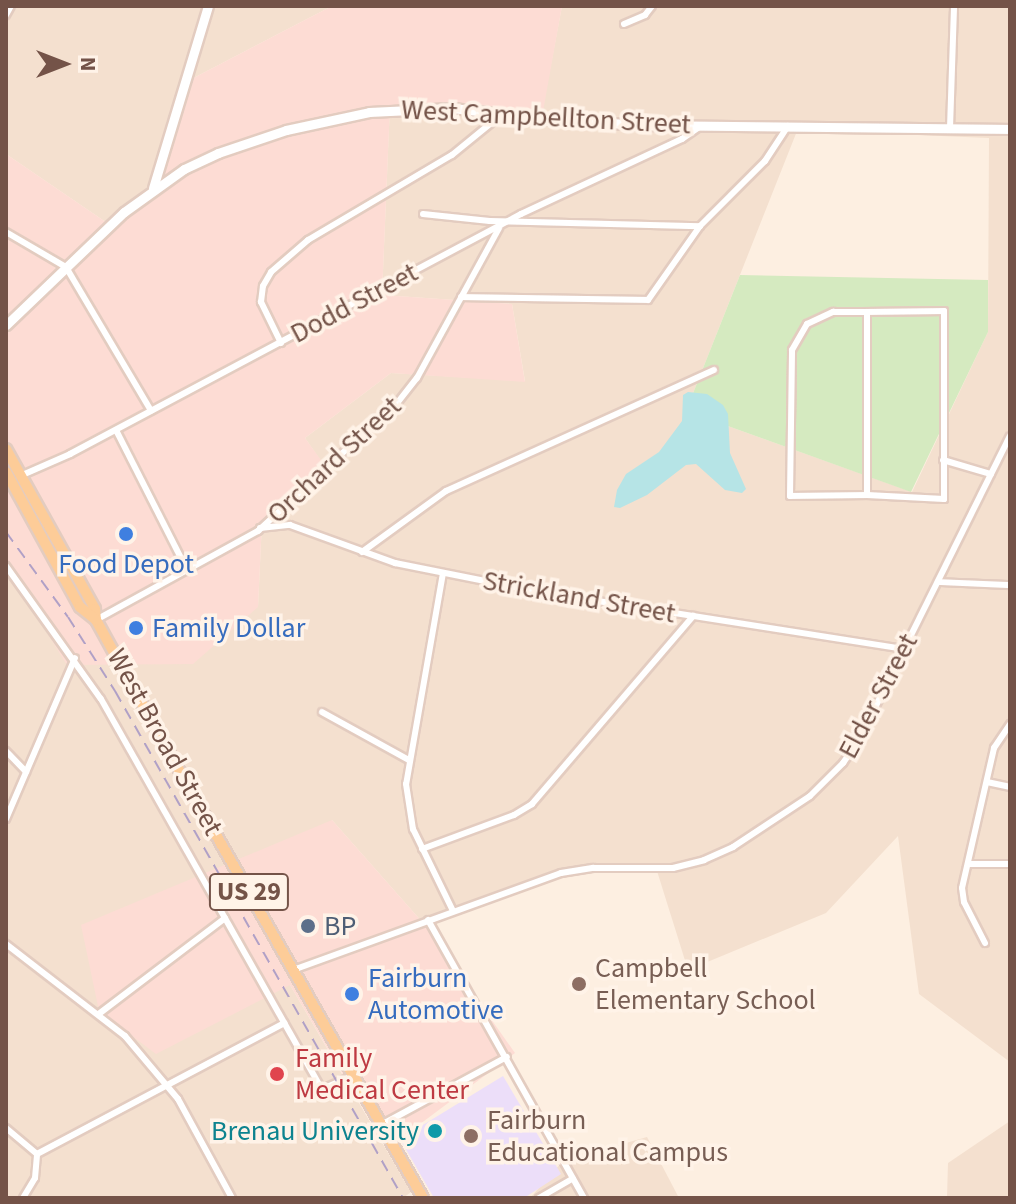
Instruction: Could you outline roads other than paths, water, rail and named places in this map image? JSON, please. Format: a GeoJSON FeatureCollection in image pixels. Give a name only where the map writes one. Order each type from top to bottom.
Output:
{"type":"FeatureCollection","features":[{"type":"Feature","properties":{"kind":"main road"},"geometry":{"type":"LineString","coordinates":[[153,188],[208,6]]}},
{"type":"Feature","properties":{"kind":"main road","name":"West Campbellton Street"},"geometry":{"type":"LineString","coordinates":[[6,325],[153,188],[218,153],[312,123],[410,107],[593,123],[1010,129]]}},
{"type":"Feature","properties":{"kind":"main road","name":"West Broad Street"},"geometry":{"type":"LineString","coordinates":[[6,449],[11,477],[95,609],[96,620],[423,1198]]}},
{"type":"Feature","properties":{"kind":"street"},"geometry":{"type":"LineString","coordinates":[[6,15],[11,6]]}},
{"type":"Feature","properties":{"kind":"street"},"geometry":{"type":"LineString","coordinates":[[624,24],[645,15],[652,6]]}},
{"type":"Feature","properties":{"kind":"street"},"geometry":{"type":"LineString","coordinates":[[950,128],[954,6]]}},
{"type":"Feature","properties":{"kind":"street"},"geometry":{"type":"LineString","coordinates":[[281,343],[261,302],[263,286],[271,272],[308,240],[452,155],[501,115]]}},
{"type":"Feature","properties":{"kind":"street","name":"Dodd Street"},"geometry":{"type":"LineString","coordinates":[[11,477],[116,430],[500,226],[682,139],[702,125]]}},
{"type":"Feature","properties":{"kind":"street"},"geometry":{"type":"LineString","coordinates":[[461,297],[648,300],[655,295],[700,226],[765,161],[789,125]]}},
{"type":"Feature","properties":{"kind":"street"},"geometry":{"type":"LineString","coordinates":[[423,214],[510,221],[700,226]]}},
{"type":"Feature","properties":{"kind":"street","name":"Orchard Street"},"geometry":{"type":"LineString","coordinates":[[96,620],[260,528],[409,390],[500,226]]}},
{"type":"Feature","properties":{"kind":"street"},"geometry":{"type":"LineString","coordinates":[[6,232],[66,267],[151,411]]}},
{"type":"Feature","properties":{"kind":"street"},"geometry":{"type":"LineString","coordinates":[[944,311],[943,460],[944,499],[867,495],[790,496],[792,350],[807,324],[833,312],[944,311]]}},
{"type":"Feature","properties":{"kind":"street"},"geometry":{"type":"LineString","coordinates":[[867,312],[867,495]]}},
{"type":"Feature","properties":{"kind":"street"},"geometry":{"type":"LineString","coordinates":[[362,552],[446,491],[714,370]]}},
{"type":"Feature","properties":{"kind":"street"},"geometry":{"type":"LineString","coordinates":[[116,430],[187,570]]}},
{"type":"Feature","properties":{"kind":"street","name":"Elder Street"},"geometry":{"type":"LineString","coordinates":[[293,970],[561,873],[594,868],[673,868],[704,860],[733,847],[810,796],[843,763],[859,740],[1010,436]]}},
{"type":"Feature","properties":{"kind":"street"},"geometry":{"type":"LineString","coordinates":[[943,460],[991,474]]}},
{"type":"Feature","properties":{"kind":"street","name":"Strickland Street"},"geometry":{"type":"LineString","coordinates":[[260,528],[290,525],[395,563],[443,573],[904,649]]}},
{"type":"Feature","properties":{"kind":"street"},"geometry":{"type":"LineString","coordinates":[[6,566],[75,658],[322,1089],[353,1076]]}},
{"type":"Feature","properties":{"kind":"street"},"geometry":{"type":"LineString","coordinates":[[443,573],[409,760],[408,807],[422,849],[453,911]]}},
{"type":"Feature","properties":{"kind":"street"},"geometry":{"type":"LineString","coordinates":[[938,582],[1010,585]]}},
{"type":"Feature","properties":{"kind":"street"},"geometry":{"type":"LineString","coordinates":[[422,849],[514,815],[532,804],[693,616]]}},
{"type":"Feature","properties":{"kind":"street"},"geometry":{"type":"LineString","coordinates":[[6,819],[75,658]]}},
{"type":"Feature","properties":{"kind":"street"},"geometry":{"type":"LineString","coordinates":[[322,712],[409,760]]}},
{"type":"Feature","properties":{"kind":"street"},"geometry":{"type":"LineString","coordinates":[[985,943],[964,902],[962,888],[994,748],[1010,724]]}},
{"type":"Feature","properties":{"kind":"street"},"geometry":{"type":"LineString","coordinates":[[6,751],[26,772]]}},
{"type":"Feature","properties":{"kind":"street"},"geometry":{"type":"LineString","coordinates":[[987,782],[1010,787]]}},
{"type":"Feature","properties":{"kind":"street"},"geometry":{"type":"LineString","coordinates":[[968,864],[1010,864]]}},
{"type":"Feature","properties":{"kind":"street"},"geometry":{"type":"LineString","coordinates":[[100,1013],[225,918]]}},
{"type":"Feature","properties":{"kind":"street"},"geometry":{"type":"LineString","coordinates":[[428,920],[584,1198]]}},
{"type":"Feature","properties":{"kind":"street"},"geometry":{"type":"LineString","coordinates":[[6,944],[100,1013],[125,1036],[168,1085],[232,1198]]}},
{"type":"Feature","properties":{"kind":"street"},"geometry":{"type":"LineString","coordinates":[[37,1154],[284,1023]]}},
{"type":"Feature","properties":{"kind":"street"},"geometry":{"type":"LineString","coordinates":[[381,1125],[507,1057]]}},
{"type":"Feature","properties":{"kind":"street"},"geometry":{"type":"LineString","coordinates":[[6,1128],[37,1154]]}},
{"type":"Feature","properties":{"kind":"street"},"geometry":{"type":"LineString","coordinates":[[23,1198],[35,1178],[37,1154]]}},
{"type":"Feature","properties":{"kind":"street"},"geometry":{"type":"LineString","coordinates":[[539,1198],[573,1178]]}},
{"type":"Feature","properties":{"kind":"water"},"geometry":{"type":"Polygon","coordinates":[[[688,392],[707,394],[723,405],[728,414],[730,453],[746,489],[742,493],[725,490],[696,464],[686,465],[647,495],[620,508],[614,507],[617,490],[626,474],[659,452],[682,421],[683,395],[688,392]]]}},
{"type":"Feature","properties":{"kind":"railway"},"geometry":{"type":"LineString","coordinates":[[6,532],[68,617],[115,691],[403,1198]]}},
{"type":"Feature","properties":{"kind":"place","name":"Food Depot"},"geometry":{"type":"Point","coordinates":[126,534]}},
{"type":"Feature","properties":{"kind":"place","name":"Family Dollar"},"geometry":{"type":"Point","coordinates":[136,628]}},
{"type":"Feature","properties":{"kind":"place","name":"BP"},"geometry":{"type":"Point","coordinates":[308,926]}},
{"type":"Feature","properties":{"kind":"place","name":"Campbell Elementary School"},"geometry":{"type":"Point","coordinates":[579,984]}},
{"type":"Feature","properties":{"kind":"place","name":"Fairburn Automotive"},"geometry":{"type":"Point","coordinates":[352,994]}},
{"type":"Feature","properties":{"kind":"place","name":"Family Medical Center"},"geometry":{"type":"Point","coordinates":[277,1074]}},
{"type":"Feature","properties":{"kind":"place","name":"Brenau University"},"geometry":{"type":"Point","coordinates":[435,1131]}},
{"type":"Feature","properties":{"kind":"place","name":"Fairburn Educational Campus"},"geometry":{"type":"Point","coordinates":[471,1136]}}]}
